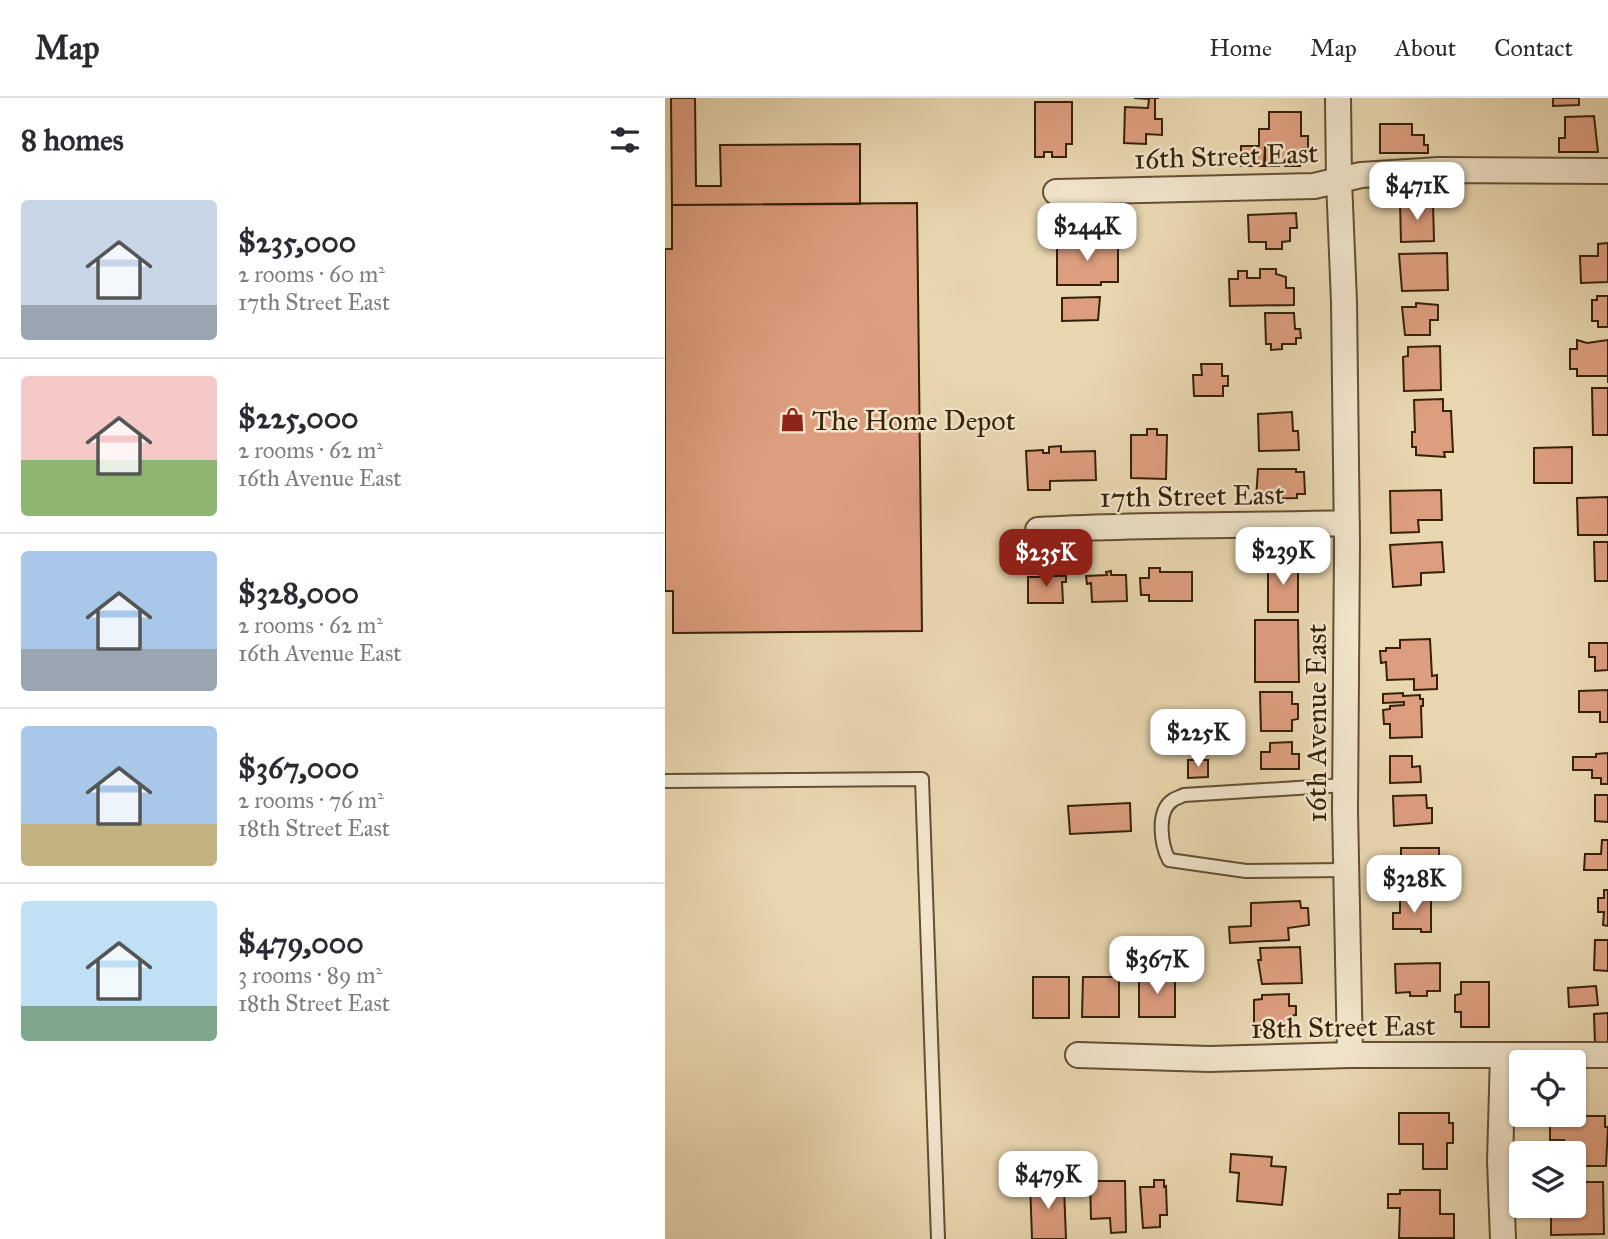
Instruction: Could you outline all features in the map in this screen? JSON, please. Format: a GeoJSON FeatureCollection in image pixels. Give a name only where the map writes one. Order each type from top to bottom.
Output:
{"type":"FeatureCollection","features":[{"type":"Feature","properties":{"kind":"street","name":"16th Avenue East"},"geometry":{"type":"LineString","coordinates":[[1338,98],[1347,523],[1345,785],[1350,1055]]}},
{"type":"Feature","properties":{"kind":"street","name":"16th Street East"},"geometry":{"type":"LineString","coordinates":[[1056,192],[1314,186],[1361,175],[1439,170],[1608,171]]}},
{"type":"Feature","properties":{"kind":"street","name":"17th Street East"},"geometry":{"type":"LineString","coordinates":[[1038,530],[1107,526],[1347,523]]}},
{"type":"Feature","properties":{"kind":"street","name":"18th Street East"},"geometry":{"type":"LineString","coordinates":[[1078,1055],[1209,1059],[1350,1055],[1608,1055]]}},
{"type":"Feature","properties":{"kind":"street"},"geometry":{"type":"LineString","coordinates":[[1503,1055],[1500,1161],[1503,1239]]}},
{"type":"Feature","properties":{"kind":"lane"},"geometry":{"type":"LineString","coordinates":[[665,780],[922,779],[938,1239]]}},
{"type":"Feature","properties":{"kind":"lane"},"geometry":{"type":"LineString","coordinates":[[1345,785],[1184,796],[1171,800],[1163,812],[1163,849],[1169,860],[1202,866],[1246,871],[1346,870]]}},
{"type":"Feature","properties":{"kind":"building"},"geometry":{"type":"Polygon","coordinates":[[[671,98],[695,98],[696,186],[721,186],[720,145],[860,144],[860,204],[672,205],[671,98]]]}},
{"type":"Feature","properties":{"kind":"building"},"geometry":{"type":"Polygon","coordinates":[[[1134,98],[1155,98],[1155,119],[1162,119],[1162,135],[1146,134],[1146,144],[1124,143],[1125,107],[1148,108],[1149,99],[1134,98]]]}},
{"type":"Feature","properties":{"kind":"building"},"geometry":{"type":"Polygon","coordinates":[[[1553,98],[1579,98],[1579,105],[1553,106],[1553,98]]]}},
{"type":"Feature","properties":{"kind":"building"},"geometry":{"type":"Polygon","coordinates":[[[1035,102],[1072,102],[1072,144],[1066,144],[1066,157],[1052,157],[1052,152],[1044,152],[1044,157],[1035,157],[1035,102]]]}},
{"type":"Feature","properties":{"kind":"building"},"geometry":{"type":"Polygon","coordinates":[[[1269,112],[1301,112],[1301,136],[1308,136],[1308,148],[1302,148],[1300,166],[1285,166],[1285,158],[1279,158],[1279,166],[1265,166],[1265,146],[1264,166],[1241,166],[1241,146],[1259,146],[1259,129],[1269,129],[1269,112]]]}},
{"type":"Feature","properties":{"kind":"building"},"geometry":{"type":"Polygon","coordinates":[[[1594,116],[1598,152],[1559,152],[1559,138],[1565,138],[1565,117],[1594,116]]]}},
{"type":"Feature","properties":{"kind":"building"},"geometry":{"type":"Polygon","coordinates":[[[1380,124],[1412,124],[1412,135],[1424,135],[1424,145],[1428,145],[1428,153],[1380,153],[1380,124]]]}},
{"type":"Feature","properties":{"kind":"building","name":"The Home Depot"},"geometry":{"type":"Polygon","coordinates":[[[917,203],[922,631],[673,633],[673,591],[665,591],[665,249],[672,249],[672,205],[917,203]]]}},
{"type":"Feature","properties":{"kind":"building"},"geometry":{"type":"Polygon","coordinates":[[[1400,203],[1433,203],[1434,241],[1401,242],[1400,203]]]}},
{"type":"Feature","properties":{"kind":"building"},"geometry":{"type":"Polygon","coordinates":[[[1296,213],[1297,228],[1290,228],[1290,241],[1282,242],[1282,249],[1266,249],[1266,242],[1249,242],[1248,215],[1296,213]]]}},
{"type":"Feature","properties":{"kind":"building"},"geometry":{"type":"Polygon","coordinates":[[[1069,240],[1118,242],[1118,282],[1101,282],[1101,285],[1057,285],[1057,244],[1069,244],[1069,240]]]}},
{"type":"Feature","properties":{"kind":"building"},"geometry":{"type":"Polygon","coordinates":[[[1608,243],[1608,282],[1581,283],[1580,256],[1598,256],[1598,244],[1608,243]]]}},
{"type":"Feature","properties":{"kind":"building"},"geometry":{"type":"Polygon","coordinates":[[[1447,253],[1448,290],[1402,291],[1399,254],[1447,253]]]}},
{"type":"Feature","properties":{"kind":"building"},"geometry":{"type":"Polygon","coordinates":[[[1260,269],[1276,269],[1276,274],[1286,277],[1286,288],[1294,288],[1294,305],[1230,306],[1229,279],[1238,279],[1238,271],[1247,271],[1247,278],[1260,278],[1260,269]]]}},
{"type":"Feature","properties":{"kind":"building"},"geometry":{"type":"Polygon","coordinates":[[[1597,296],[1608,296],[1608,327],[1598,327],[1598,321],[1592,321],[1592,300],[1597,300],[1597,296]]]}},
{"type":"Feature","properties":{"kind":"building"},"geometry":{"type":"Polygon","coordinates":[[[1100,297],[1098,320],[1062,321],[1062,298],[1100,297]]]}},
{"type":"Feature","properties":{"kind":"building"},"geometry":{"type":"Polygon","coordinates":[[[1416,303],[1438,305],[1438,320],[1430,320],[1430,335],[1405,335],[1402,307],[1416,307],[1416,303]]]}},
{"type":"Feature","properties":{"kind":"building"},"geometry":{"type":"Polygon","coordinates":[[[1265,313],[1294,313],[1295,329],[1300,329],[1301,338],[1296,338],[1296,344],[1282,344],[1282,349],[1271,350],[1271,344],[1266,344],[1265,313]]]}},
{"type":"Feature","properties":{"kind":"building"},"geometry":{"type":"Polygon","coordinates":[[[1577,340],[1587,343],[1608,340],[1608,376],[1577,376],[1577,369],[1570,369],[1570,349],[1577,349],[1577,340]]]}},
{"type":"Feature","properties":{"kind":"building"},"geometry":{"type":"Polygon","coordinates":[[[1440,346],[1441,390],[1404,391],[1403,357],[1408,356],[1408,347],[1440,346]]]}},
{"type":"Feature","properties":{"kind":"building"},"geometry":{"type":"Polygon","coordinates":[[[1201,364],[1222,364],[1222,376],[1228,376],[1228,386],[1223,386],[1223,396],[1194,396],[1193,375],[1202,375],[1201,364]]]}},
{"type":"Feature","properties":{"kind":"building"},"geometry":{"type":"Polygon","coordinates":[[[1592,388],[1608,388],[1608,435],[1593,435],[1592,388]]]}},
{"type":"Feature","properties":{"kind":"building"},"geometry":{"type":"Polygon","coordinates":[[[1443,399],[1443,411],[1451,411],[1453,452],[1444,452],[1445,457],[1416,455],[1416,447],[1412,447],[1412,432],[1415,432],[1414,400],[1443,399]]]}},
{"type":"Feature","properties":{"kind":"building"},"geometry":{"type":"Polygon","coordinates":[[[1292,412],[1293,431],[1298,431],[1299,450],[1259,451],[1258,414],[1292,412]]]}},
{"type":"Feature","properties":{"kind":"building"},"geometry":{"type":"Polygon","coordinates":[[[1147,429],[1157,429],[1157,435],[1167,435],[1166,479],[1131,478],[1131,435],[1147,435],[1147,429]]]}},
{"type":"Feature","properties":{"kind":"building"},"geometry":{"type":"Polygon","coordinates":[[[1061,446],[1061,452],[1095,451],[1096,480],[1050,481],[1050,490],[1028,490],[1026,451],[1043,450],[1043,453],[1049,453],[1049,447],[1061,446]]]}},
{"type":"Feature","properties":{"kind":"building"},"geometry":{"type":"Polygon","coordinates":[[[1572,447],[1572,483],[1534,483],[1534,448],[1572,447]]]}},
{"type":"Feature","properties":{"kind":"building"},"geometry":{"type":"Polygon","coordinates":[[[1258,469],[1296,469],[1296,472],[1304,472],[1305,494],[1297,494],[1297,498],[1256,499],[1258,469]]]}},
{"type":"Feature","properties":{"kind":"building"},"geometry":{"type":"Polygon","coordinates":[[[1441,490],[1442,520],[1418,520],[1419,532],[1391,533],[1390,491],[1441,490]]]}},
{"type":"Feature","properties":{"kind":"building"},"geometry":{"type":"Polygon","coordinates":[[[1608,497],[1608,535],[1578,535],[1577,498],[1608,497]]]}},
{"type":"Feature","properties":{"kind":"building"},"geometry":{"type":"Polygon","coordinates":[[[1442,542],[1444,572],[1421,573],[1421,585],[1393,587],[1390,545],[1442,542]]]}},
{"type":"Feature","properties":{"kind":"building"},"geometry":{"type":"Polygon","coordinates":[[[1594,542],[1608,542],[1608,581],[1595,581],[1594,542]]]}},
{"type":"Feature","properties":{"kind":"building"},"geometry":{"type":"Polygon","coordinates":[[[1268,562],[1298,562],[1298,612],[1268,612],[1268,562]]]}},
{"type":"Feature","properties":{"kind":"building"},"geometry":{"type":"Polygon","coordinates":[[[1149,568],[1160,568],[1160,572],[1192,572],[1192,601],[1149,601],[1149,595],[1141,595],[1140,578],[1149,578],[1149,568]]]}},
{"type":"Feature","properties":{"kind":"building"},"geometry":{"type":"Polygon","coordinates":[[[1111,571],[1111,575],[1126,575],[1127,601],[1092,602],[1091,583],[1087,584],[1086,576],[1107,575],[1106,572],[1111,571]]]}},
{"type":"Feature","properties":{"kind":"building"},"geometry":{"type":"Polygon","coordinates":[[[1041,572],[1048,572],[1048,576],[1066,576],[1066,582],[1062,582],[1063,603],[1028,603],[1028,577],[1041,577],[1041,572]]]}},
{"type":"Feature","properties":{"kind":"building"},"geometry":{"type":"Polygon","coordinates":[[[1255,620],[1298,620],[1299,682],[1255,682],[1255,620]]]}},
{"type":"Feature","properties":{"kind":"building"},"geometry":{"type":"Polygon","coordinates":[[[1430,639],[1432,676],[1437,675],[1437,689],[1414,690],[1414,679],[1387,680],[1386,662],[1381,663],[1380,651],[1400,648],[1400,640],[1430,639]]]}},
{"type":"Feature","properties":{"kind":"building"},"geometry":{"type":"Polygon","coordinates":[[[1589,643],[1608,643],[1608,670],[1595,671],[1595,657],[1589,657],[1589,643]]]}},
{"type":"Feature","properties":{"kind":"building"},"geometry":{"type":"Polygon","coordinates":[[[1608,690],[1608,722],[1600,722],[1600,712],[1579,712],[1579,691],[1608,690]]]}},
{"type":"Feature","properties":{"kind":"building"},"geometry":{"type":"Polygon","coordinates":[[[1260,692],[1292,692],[1292,704],[1298,704],[1298,719],[1292,720],[1292,731],[1261,731],[1260,692]]]}},
{"type":"Feature","properties":{"kind":"building"},"geometry":{"type":"Polygon","coordinates":[[[1403,693],[1403,696],[1420,695],[1420,699],[1423,699],[1422,737],[1390,738],[1390,724],[1384,724],[1383,710],[1390,709],[1390,706],[1404,705],[1404,702],[1383,703],[1383,694],[1403,693]]]}},
{"type":"Feature","properties":{"kind":"building"},"geometry":{"type":"Polygon","coordinates":[[[1292,742],[1292,754],[1299,754],[1299,769],[1261,769],[1261,752],[1270,752],[1270,743],[1292,742]]]}},
{"type":"Feature","properties":{"kind":"building"},"geometry":{"type":"Polygon","coordinates":[[[1608,753],[1608,784],[1601,784],[1601,778],[1592,778],[1592,770],[1573,770],[1573,757],[1596,757],[1596,754],[1608,753]]]}},
{"type":"Feature","properties":{"kind":"building"},"geometry":{"type":"Polygon","coordinates":[[[1390,756],[1412,756],[1412,767],[1420,766],[1421,782],[1390,783],[1390,756]]]}},
{"type":"Feature","properties":{"kind":"building"},"geometry":{"type":"Polygon","coordinates":[[[1188,760],[1208,760],[1208,777],[1188,778],[1188,760]]]}},
{"type":"Feature","properties":{"kind":"building"},"geometry":{"type":"Polygon","coordinates":[[[1426,795],[1427,808],[1432,808],[1432,823],[1394,826],[1393,796],[1426,795]]]}},
{"type":"Feature","properties":{"kind":"building"},"geometry":{"type":"Polygon","coordinates":[[[1595,795],[1608,795],[1608,822],[1595,821],[1595,795]]]}},
{"type":"Feature","properties":{"kind":"building"},"geometry":{"type":"Polygon","coordinates":[[[1130,803],[1131,831],[1070,834],[1068,806],[1130,803]]]}},
{"type":"Feature","properties":{"kind":"building"},"geometry":{"type":"Polygon","coordinates":[[[1602,840],[1608,840],[1608,870],[1584,870],[1585,854],[1601,854],[1602,840]]]}},
{"type":"Feature","properties":{"kind":"building"},"geometry":{"type":"Polygon","coordinates":[[[1401,848],[1439,848],[1439,888],[1401,889],[1401,865],[1397,865],[1397,859],[1401,859],[1401,848]]]}},
{"type":"Feature","properties":{"kind":"building"},"geometry":{"type":"Polygon","coordinates":[[[1604,890],[1608,890],[1608,926],[1603,925],[1604,912],[1598,912],[1598,898],[1604,898],[1604,890]]]}},
{"type":"Feature","properties":{"kind":"building"},"geometry":{"type":"Polygon","coordinates":[[[1400,899],[1431,899],[1431,932],[1421,932],[1421,929],[1393,929],[1393,913],[1400,913],[1400,899]]]}},
{"type":"Feature","properties":{"kind":"building"},"geometry":{"type":"Polygon","coordinates":[[[1300,901],[1301,908],[1308,908],[1309,925],[1288,928],[1289,940],[1230,943],[1229,927],[1251,926],[1251,903],[1300,901]]]}},
{"type":"Feature","properties":{"kind":"building"},"geometry":{"type":"Polygon","coordinates":[[[1595,940],[1608,940],[1608,971],[1594,970],[1595,940]]]}},
{"type":"Feature","properties":{"kind":"building"},"geometry":{"type":"Polygon","coordinates":[[[1300,947],[1302,983],[1262,984],[1258,960],[1261,960],[1260,948],[1300,947]]]}},
{"type":"Feature","properties":{"kind":"building"},"geometry":{"type":"Polygon","coordinates":[[[1440,963],[1440,991],[1427,991],[1427,996],[1410,996],[1410,992],[1396,993],[1395,964],[1440,963]]]}},
{"type":"Feature","properties":{"kind":"building"},"geometry":{"type":"Polygon","coordinates":[[[1139,976],[1175,976],[1175,1017],[1139,1017],[1139,976]]]}},
{"type":"Feature","properties":{"kind":"building"},"geometry":{"type":"Polygon","coordinates":[[[1033,977],[1069,977],[1069,1018],[1033,1018],[1033,977]]]}},
{"type":"Feature","properties":{"kind":"building"},"geometry":{"type":"Polygon","coordinates":[[[1083,977],[1119,977],[1119,1017],[1082,1017],[1083,977]]]}},
{"type":"Feature","properties":{"kind":"building"},"geometry":{"type":"Polygon","coordinates":[[[1461,982],[1489,982],[1489,1027],[1461,1027],[1461,1012],[1455,1012],[1455,995],[1461,994],[1461,982]]]}},
{"type":"Feature","properties":{"kind":"building"},"geometry":{"type":"Polygon","coordinates":[[[1596,986],[1598,1005],[1569,1007],[1568,988],[1596,986]]]}},
{"type":"Feature","properties":{"kind":"building"},"geometry":{"type":"Polygon","coordinates":[[[1289,994],[1289,1006],[1296,1006],[1296,1015],[1290,1016],[1291,1036],[1263,1037],[1263,1030],[1254,1030],[1254,1000],[1262,999],[1262,995],[1289,994]]]}},
{"type":"Feature","properties":{"kind":"building"},"geometry":{"type":"Polygon","coordinates":[[[1608,1013],[1608,1044],[1595,1044],[1594,1014],[1608,1013]]]}},
{"type":"Feature","properties":{"kind":"building"},"geometry":{"type":"Polygon","coordinates":[[[1399,1113],[1449,1113],[1449,1123],[1453,1123],[1453,1143],[1447,1143],[1447,1169],[1423,1169],[1423,1144],[1399,1144],[1399,1113]]]}},
{"type":"Feature","properties":{"kind":"building"},"geometry":{"type":"Polygon","coordinates":[[[1586,1116],[1605,1116],[1605,1127],[1608,1127],[1606,1166],[1586,1166],[1586,1141],[1550,1140],[1550,1127],[1586,1127],[1586,1116]]]}},
{"type":"Feature","properties":{"kind":"building"},"geometry":{"type":"Polygon","coordinates":[[[1231,1154],[1272,1157],[1271,1166],[1286,1167],[1282,1205],[1237,1201],[1239,1173],[1230,1172],[1231,1154]]]}},
{"type":"Feature","properties":{"kind":"building"},"geometry":{"type":"Polygon","coordinates":[[[1154,1180],[1164,1180],[1167,1215],[1160,1215],[1160,1227],[1143,1228],[1140,1187],[1154,1187],[1154,1180]]]}},
{"type":"Feature","properties":{"kind":"building"},"geometry":{"type":"Polygon","coordinates":[[[1056,1181],[1056,1187],[1064,1187],[1066,1239],[1032,1239],[1030,1182],[1056,1181]]]}},
{"type":"Feature","properties":{"kind":"building"},"geometry":{"type":"Polygon","coordinates":[[[1090,1181],[1125,1181],[1126,1232],[1111,1233],[1110,1218],[1091,1219],[1090,1181]]]}},
{"type":"Feature","properties":{"kind":"building"},"geometry":{"type":"Polygon","coordinates":[[[1586,1182],[1603,1182],[1604,1234],[1551,1235],[1551,1218],[1586,1218],[1586,1182]]]}},
{"type":"Feature","properties":{"kind":"building"},"geometry":{"type":"Polygon","coordinates":[[[1400,1190],[1440,1190],[1440,1214],[1454,1214],[1454,1238],[1399,1238],[1400,1208],[1388,1208],[1388,1194],[1400,1194],[1400,1190]]]}},
{"type":"Feature","properties":{"kind":"place","name":"The Home Depot"},"geometry":{"type":"Point","coordinates":[792,420]}}]}
